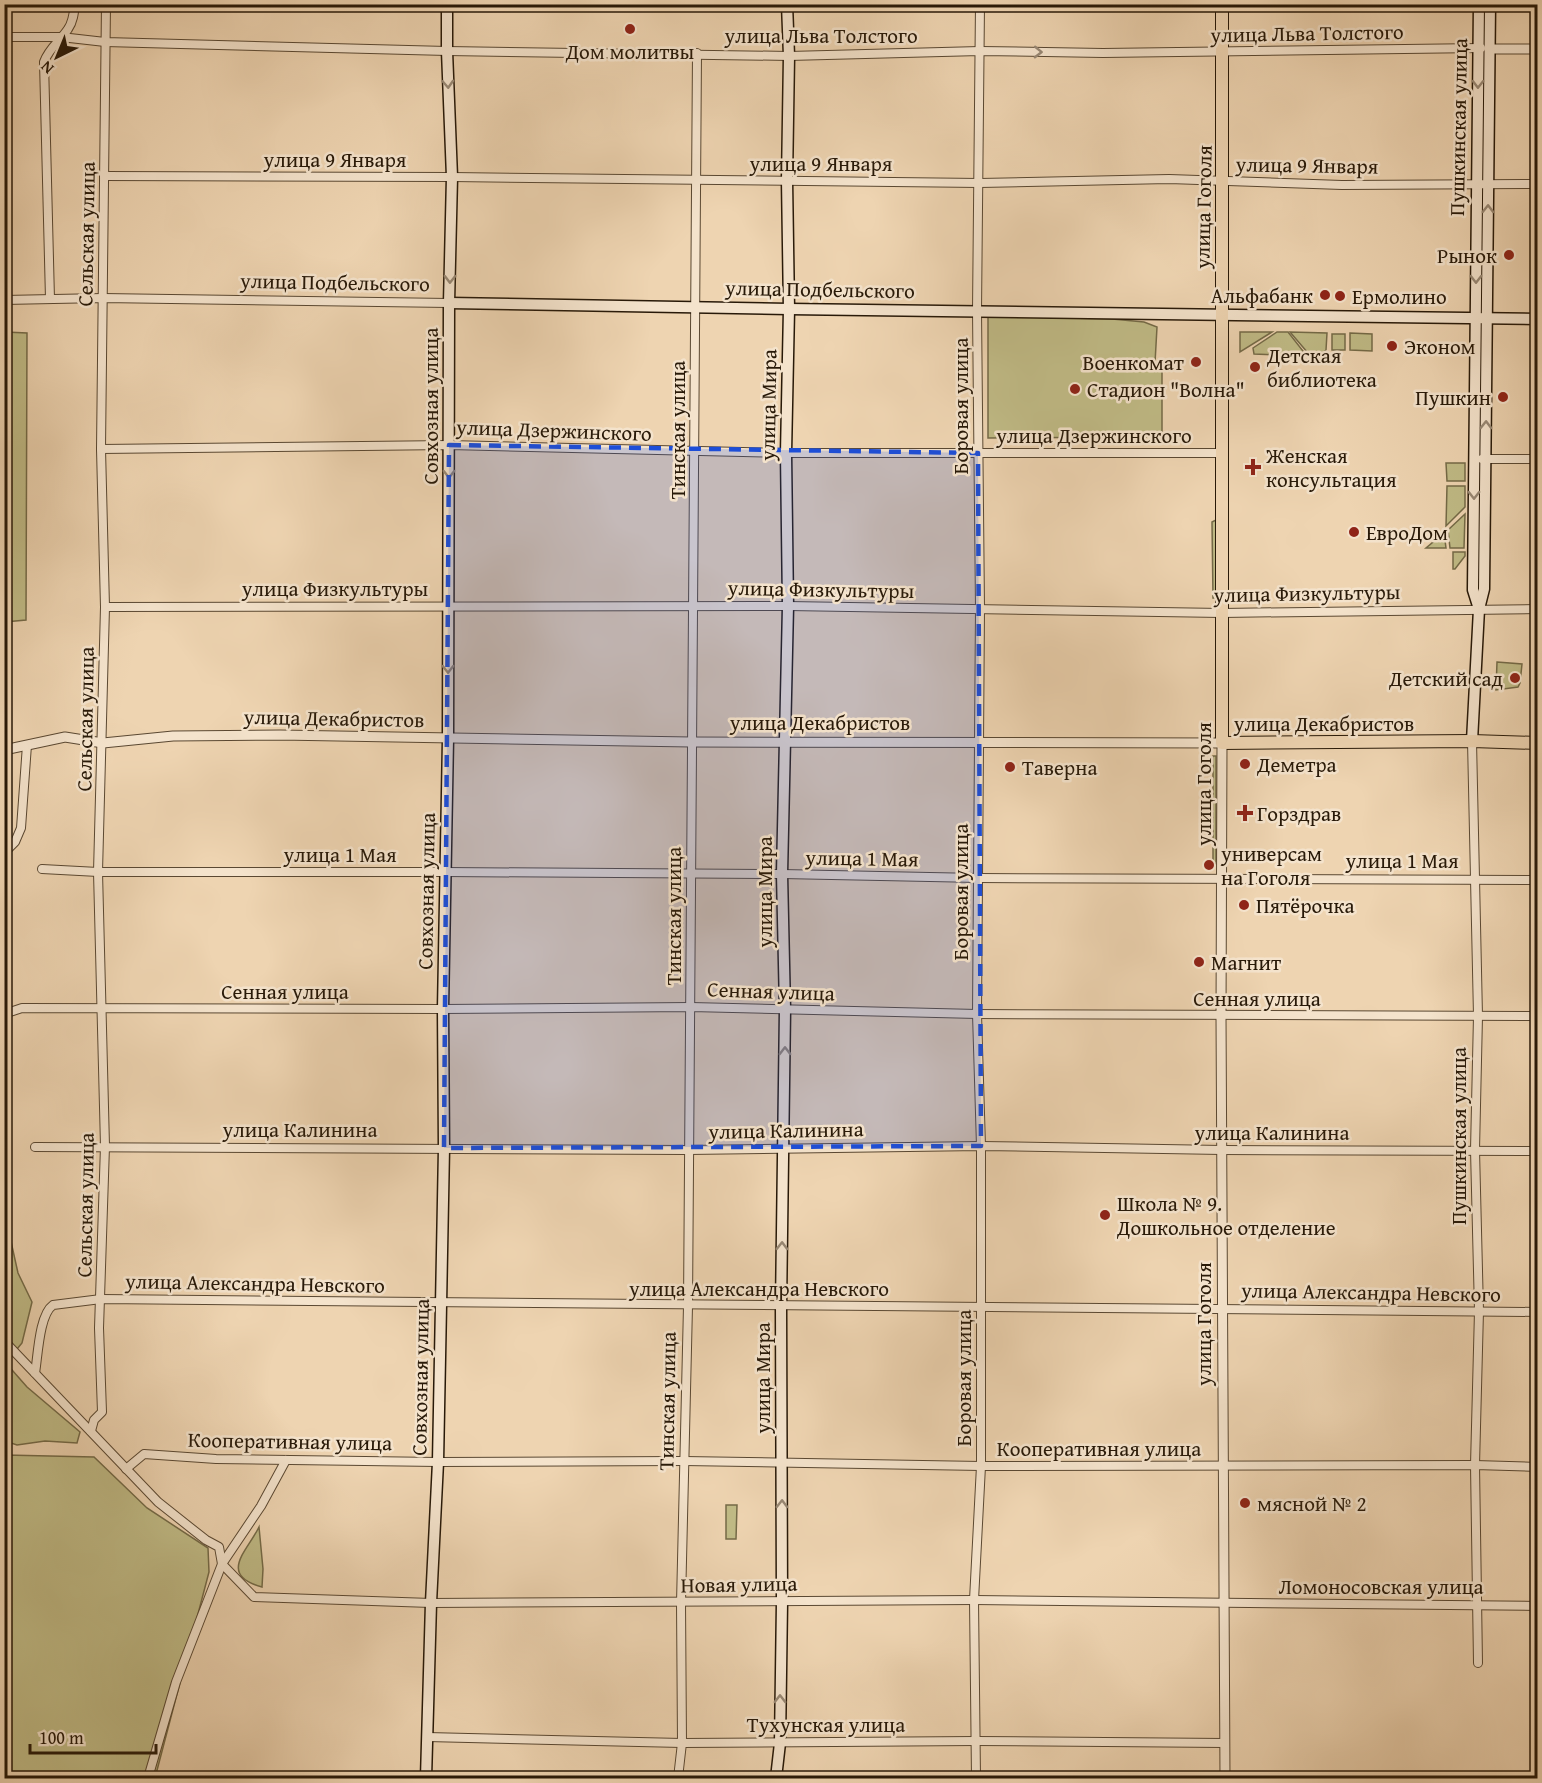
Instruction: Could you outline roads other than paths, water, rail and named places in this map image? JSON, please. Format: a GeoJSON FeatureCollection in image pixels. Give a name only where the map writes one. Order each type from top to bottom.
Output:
{"type":"FeatureCollection","features":[{"type":"Feature","properties":{"kind":"main road","name":"Совхозная улица"},"geometry":{"type":"LineString","coordinates":[[426,1779],[438,1462],[444,1148],[443,1009],[448,739],[449,303],[452,177],[447,4]]}},
{"type":"Feature","properties":{"kind":"main road","name":"улица Мира"},"geometry":{"type":"LineString","coordinates":[[776,1779],[780,1743],[782,1602],[781,1307],[785,1009],[782,874],[788,606],[786,453],[789,309],[787,4]]}},
{"type":"Feature","properties":{"kind":"main road","name":"улица Гоголя"},"geometry":{"type":"LineString","coordinates":[[1222,4],[1224,52],[1222,743]]}},
{"type":"Feature","properties":{"kind":"main road","name":"Пушкинская улица"},"geometry":{"type":"LineString","coordinates":[[1479,4],[1484,48]]}},
{"type":"Feature","properties":{"kind":"main road","name":"Пушкинская улица"},"geometry":{"type":"LineString","coordinates":[[1472,741],[1479,609],[1473,590],[1480,459],[1484,48],[1490,4]]}},
{"type":"Feature","properties":{"kind":"main road","name":"улица Подбельского"},"geometry":{"type":"LineString","coordinates":[[449,303],[1538,319]]}},
{"type":"Feature","properties":{"kind":"main road","name":"улица Декабристов"},"geometry":{"type":"LineString","coordinates":[[1222,743],[1472,741],[1538,743]]}},
{"type":"Feature","properties":{"kind":"street"},"geometry":{"type":"LineString","coordinates":[[50,298],[44,62],[47,53],[69,28],[73,20],[75,4]]}},
{"type":"Feature","properties":{"kind":"street","name":"Сельская улица"},"geometry":{"type":"LineString","coordinates":[[91,1431],[94,1420],[102,1412],[99,1328],[105,1146],[98,872],[105,607],[101,449],[106,4]]}},
{"type":"Feature","properties":{"kind":"street","name":"Боровая улица"},"geometry":{"type":"LineString","coordinates":[[976,1779],[974,1600],[981,1466],[981,1146],[978,1014],[980,608],[977,311],[980,4]]}},
{"type":"Feature","properties":{"kind":"street","name":"улица Льва Толстого"},"geometry":{"type":"LineString","coordinates":[[4,37],[61,38],[105,42],[447,51],[789,56],[980,51],[1224,52],[1538,49]]}},
{"type":"Feature","properties":{"kind":"street","name":"Тинская улица"},"geometry":{"type":"LineString","coordinates":[[678,1779],[682,1743],[681,1603],[688,1306],[697,53]]}},
{"type":"Feature","properties":{"kind":"street","name":"улица 9 Января"},"geometry":{"type":"LineString","coordinates":[[104,176],[980,183],[1169,179],[1342,185],[1538,184]]}},
{"type":"Feature","properties":{"kind":"street","name":"улица Подбельского"},"geometry":{"type":"LineString","coordinates":[[4,300],[103,298],[449,303]]}},
{"type":"Feature","properties":{"kind":"street","name":"улица Дзержинского"},"geometry":{"type":"LineString","coordinates":[[101,449],[449,445],[786,453],[1222,453]]}},
{"type":"Feature","properties":{"kind":"street"},"geometry":{"type":"LineString","coordinates":[[1480,459],[1538,459]]}},
{"type":"Feature","properties":{"kind":"street","name":"улица Физкультуры"},"geometry":{"type":"LineString","coordinates":[[105,607],[788,606],[1222,613],[1538,609]]}},
{"type":"Feature","properties":{"kind":"street","name":"улица Декабристов"},"geometry":{"type":"LineString","coordinates":[[4,750],[65,737],[103,743],[172,736],[291,735],[691,742],[1222,743]]}},
{"type":"Feature","properties":{"kind":"street","name":"Пушкинская улица"},"geometry":{"type":"LineString","coordinates":[[1472,741],[1477,879],[1478,1016],[1475,1150],[1479,1311],[1475,1465],[1478,1663]]}},
{"type":"Feature","properties":{"kind":"street","name":"улица Гоголя"},"geometry":{"type":"LineString","coordinates":[[1222,743],[1225,1779]]}},
{"type":"Feature","properties":{"kind":"street"},"geometry":{"type":"LineString","coordinates":[[4,853],[15,842],[21,828],[27,745]]}},
{"type":"Feature","properties":{"kind":"street","name":"улица 1 Мая"},"geometry":{"type":"LineString","coordinates":[[42,869],[98,872],[445,872],[979,878],[1538,880]]}},
{"type":"Feature","properties":{"kind":"street","name":"Сенная улица"},"geometry":{"type":"LineString","coordinates":[[4,1014],[22,1008],[691,1007],[978,1014],[1538,1016]]}},
{"type":"Feature","properties":{"kind":"street","name":"улица Калинина"},"geometry":{"type":"LineString","coordinates":[[35,1147],[688,1150],[981,1146],[1222,1150],[1538,1151]]}},
{"type":"Feature","properties":{"kind":"street","name":"улица Александра Невского"},"geometry":{"type":"LineString","coordinates":[[35,1373],[44,1318],[48,1309],[53,1305],[101,1299],[781,1307],[1222,1308],[1538,1312]]}},
{"type":"Feature","properties":{"kind":"street"},"geometry":{"type":"LineString","coordinates":[[7,1344],[158,1502],[206,1540],[219,1548],[232,1548]]}},
{"type":"Feature","properties":{"kind":"street","name":"Кооперативная улица"},"geometry":{"type":"LineString","coordinates":[[126,1469],[144,1454],[286,1461],[782,1461],[981,1466],[1475,1465],[1538,1467]]}},
{"type":"Feature","properties":{"kind":"street"},"geometry":{"type":"LineString","coordinates":[[148,1779],[176,1682],[222,1564],[261,1506],[286,1461]]}},
{"type":"Feature","properties":{"kind":"street"},"geometry":{"type":"LineString","coordinates":[[219,1548],[222,1564]]}},
{"type":"Feature","properties":{"kind":"street","name":"Новая улица"},"geometry":{"type":"LineString","coordinates":[[222,1564],[254,1597],[431,1603],[974,1600],[1224,1603]]}},
{"type":"Feature","properties":{"kind":"street","name":"Ломоносовская улица"},"geometry":{"type":"LineString","coordinates":[[1224,1603],[1538,1606]]}},
{"type":"Feature","properties":{"kind":"street","name":"Тухунская улица"},"geometry":{"type":"LineString","coordinates":[[427,1737],[682,1743],[976,1741],[1225,1743]]}},
{"type":"Feature","properties":{"kind":"place","name":"Дом молитвы"},"geometry":{"type":"Point","coordinates":[630,29]}},
{"type":"Feature","properties":{"kind":"place","name":"Рынок"},"geometry":{"type":"Point","coordinates":[1509,255]}},
{"type":"Feature","properties":{"kind":"place","name":"Альфабанк"},"geometry":{"type":"Point","coordinates":[1325,295]}},
{"type":"Feature","properties":{"kind":"place","name":"Ермолино"},"geometry":{"type":"Point","coordinates":[1340,296]}},
{"type":"Feature","properties":{"kind":"place","name":"Эконом"},"geometry":{"type":"Point","coordinates":[1392,346]}},
{"type":"Feature","properties":{"kind":"place","name":"Военкомат"},"geometry":{"type":"Point","coordinates":[1196,362]}},
{"type":"Feature","properties":{"kind":"place","name":"Детская библиотека"},"geometry":{"type":"Point","coordinates":[1255,367]}},
{"type":"Feature","properties":{"kind":"place","name":"Стадион \"Волна\""},"geometry":{"type":"Point","coordinates":[1075,389]}},
{"type":"Feature","properties":{"kind":"place","name":"Пушкин"},"geometry":{"type":"Point","coordinates":[1503,397]}},
{"type":"Feature","properties":{"kind":"place","name":"Женская консультация"},"geometry":{"type":"Point","coordinates":[1253,467]}},
{"type":"Feature","properties":{"kind":"place","name":"ЕвроДом"},"geometry":{"type":"Point","coordinates":[1354,532]}},
{"type":"Feature","properties":{"kind":"place","name":"Детский сад"},"geometry":{"type":"Point","coordinates":[1515,678]}},
{"type":"Feature","properties":{"kind":"place","name":"Деметра"},"geometry":{"type":"Point","coordinates":[1245,764]}},
{"type":"Feature","properties":{"kind":"place","name":"Таверна"},"geometry":{"type":"Point","coordinates":[1010,767]}},
{"type":"Feature","properties":{"kind":"place","name":"Горздрав"},"geometry":{"type":"Point","coordinates":[1245,813]}},
{"type":"Feature","properties":{"kind":"place","name":"универсам на Гоголя"},"geometry":{"type":"Point","coordinates":[1209,865]}},
{"type":"Feature","properties":{"kind":"place","name":"Пятёрочка"},"geometry":{"type":"Point","coordinates":[1244,905]}},
{"type":"Feature","properties":{"kind":"place","name":"Магнит"},"geometry":{"type":"Point","coordinates":[1199,962]}},
{"type":"Feature","properties":{"kind":"place","name":"Школа № 9. Дошкольное отделение"},"geometry":{"type":"Point","coordinates":[1105,1215]}},
{"type":"Feature","properties":{"kind":"place","name":"мясной № 2"},"geometry":{"type":"Point","coordinates":[1245,1503]}}]}
